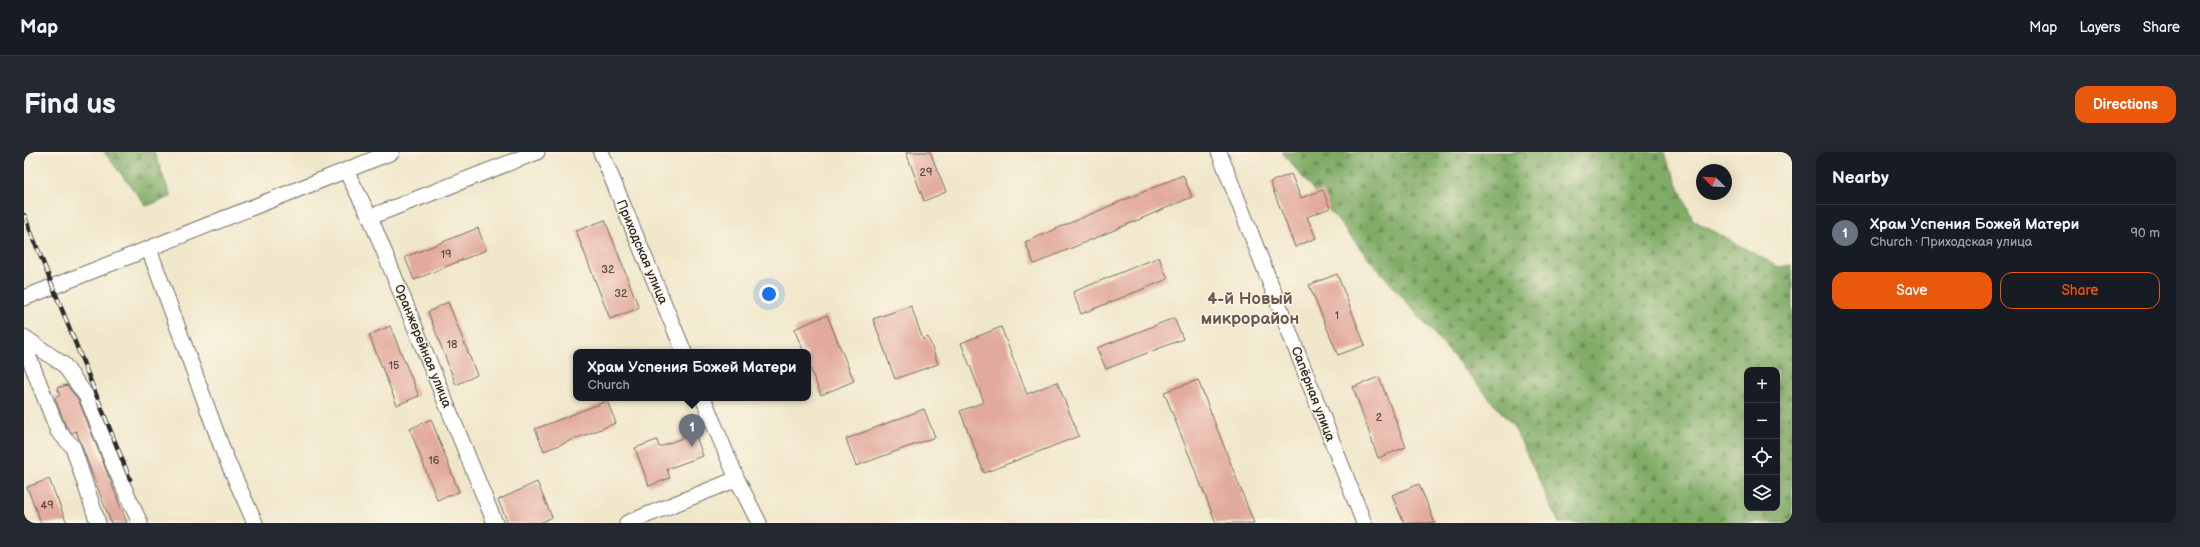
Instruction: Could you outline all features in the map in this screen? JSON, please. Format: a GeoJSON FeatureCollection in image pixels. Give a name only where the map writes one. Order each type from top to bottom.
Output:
{"type":"FeatureCollection","features":[{"type":"Feature","properties":{"kind":"street"},"geometry":{"type":"LineString","coordinates":[[24,298],[392,152]]}},
{"type":"Feature","properties":{"kind":"street"},"geometry":{"type":"LineString","coordinates":[[370,217],[537,152]]}},
{"type":"Feature","properties":{"kind":"street","name":"Приходская улица"},"geometry":{"type":"LineString","coordinates":[[601,152],[683,349]]}},
{"type":"Feature","properties":{"kind":"street","name":"Сапёрная улица"},"geometry":{"type":"LineString","coordinates":[[1219,152],[1364,523]]}},
{"type":"Feature","properties":{"kind":"street","name":"Оранжерейная улица"},"geometry":{"type":"LineString","coordinates":[[346,171],[370,217],[495,523]]}},
{"type":"Feature","properties":{"kind":"street"},"geometry":{"type":"LineString","coordinates":[[149,249],[225,456],[255,523]]}},
{"type":"Feature","properties":{"kind":"street"},"geometry":{"type":"LineString","coordinates":[[24,337],[64,365],[87,397],[114,466],[140,523]]}},
{"type":"Feature","properties":{"kind":"street"},"geometry":{"type":"LineString","coordinates":[[24,344],[58,431],[74,447],[98,523]]}},
{"type":"Feature","properties":{"kind":"street"},"geometry":{"type":"LineString","coordinates":[[704,401],[737,479],[759,523]]}},
{"type":"Feature","properties":{"kind":"street"},"geometry":{"type":"LineString","coordinates":[[626,523],[737,479]]}},
{"type":"Feature","properties":{"kind":"green space"},"geometry":{"type":"Polygon","coordinates":[[[104,152],[154,152],[171,197],[146,206],[104,152]]]}},
{"type":"Feature","properties":{"kind":"green space"},"geometry":{"type":"Polygon","coordinates":[[[1282,152],[1664,152],[1693,220],[1779,267],[1792,265],[1792,523],[1559,523],[1514,427],[1360,248],[1282,152]]]}},
{"type":"Feature","properties":{"kind":"building"},"geometry":{"type":"Polygon","coordinates":[[[906,152],[930,152],[946,192],[924,201],[906,152]]]}},
{"type":"Feature","properties":{"kind":"building"},"geometry":{"type":"Polygon","coordinates":[[[1291,174],[1301,198],[1323,190],[1330,208],[1307,217],[1316,238],[1295,247],[1270,182],[1291,174]]]}},
{"type":"Feature","properties":{"kind":"building"},"geometry":{"type":"Polygon","coordinates":[[[1183,175],[1192,197],[1034,264],[1025,242],[1183,175]]]}},
{"type":"Feature","properties":{"kind":"building"},"geometry":{"type":"Polygon","coordinates":[[[605,220],[639,308],[610,319],[576,231],[605,220]]]}},
{"type":"Feature","properties":{"kind":"building"},"geometry":{"type":"Polygon","coordinates":[[[478,228],[486,250],[414,280],[405,257],[478,228]]]}},
{"type":"Feature","properties":{"kind":"building"},"geometry":{"type":"Polygon","coordinates":[[[1159,257],[1168,279],[1081,314],[1073,292],[1159,257]]]}},
{"type":"Feature","properties":{"kind":"building"},"geometry":{"type":"Polygon","coordinates":[[[1337,274],[1365,345],[1338,355],[1309,285],[1337,274]]]}},
{"type":"Feature","properties":{"kind":"building"},"geometry":{"type":"Polygon","coordinates":[[[448,302],[477,375],[456,385],[428,312],[448,302]]]}},
{"type":"Feature","properties":{"kind":"building"},"geometry":{"type":"Polygon","coordinates":[[[911,306],[923,340],[928,337],[938,364],[895,379],[873,319],[911,306]]]}},
{"type":"Feature","properties":{"kind":"building"},"geometry":{"type":"Polygon","coordinates":[[[827,315],[854,381],[821,395],[811,370],[811,349],[803,349],[794,329],[827,315]]]}},
{"type":"Feature","properties":{"kind":"building"},"geometry":{"type":"Polygon","coordinates":[[[1174,318],[1183,339],[1106,369],[1097,348],[1174,318]]]}},
{"type":"Feature","properties":{"kind":"building"},"geometry":{"type":"Polygon","coordinates":[[[390,326],[419,396],[397,405],[369,335],[390,326]]]}},
{"type":"Feature","properties":{"kind":"building"},"geometry":{"type":"Polygon","coordinates":[[[1001,327],[1027,394],[1057,382],[1079,436],[984,473],[960,411],[984,402],[961,343],[1001,327]]]}},
{"type":"Feature","properties":{"kind":"building"},"geometry":{"type":"Polygon","coordinates":[[[1379,377],[1406,447],[1378,458],[1353,387],[1379,377]]]}},
{"type":"Feature","properties":{"kind":"building"},"geometry":{"type":"Polygon","coordinates":[[[1198,380],[1254,523],[1216,523],[1164,392],[1198,380]]]}},
{"type":"Feature","properties":{"kind":"building"},"geometry":{"type":"Polygon","coordinates":[[[67,385],[79,401],[127,523],[111,523],[76,431],[72,433],[66,426],[55,398],[60,395],[57,388],[67,385]]]}},
{"type":"Feature","properties":{"kind":"building"},"geometry":{"type":"Polygon","coordinates":[[[607,401],[616,423],[544,451],[535,429],[607,401]]]}},
{"type":"Feature","properties":{"kind":"building"},"geometry":{"type":"Polygon","coordinates":[[[924,409],[935,437],[856,466],[846,439],[924,409]]]}},
{"type":"Feature","properties":{"kind":"building"},"geometry":{"type":"Polygon","coordinates":[[[431,419],[459,492],[437,500],[410,429],[431,419]]]}},
{"type":"Feature","properties":{"kind":"building"},"geometry":{"type":"Polygon","coordinates":[[[695,433],[703,456],[667,469],[670,478],[649,486],[635,448],[657,440],[659,447],[695,433]]]}},
{"type":"Feature","properties":{"kind":"building"},"geometry":{"type":"Polygon","coordinates":[[[49,479],[67,523],[41,523],[27,487],[49,479]]]}},
{"type":"Feature","properties":{"kind":"building"},"geometry":{"type":"Polygon","coordinates":[[[537,482],[552,517],[540,523],[508,523],[498,500],[537,482]]]}},
{"type":"Feature","properties":{"kind":"building"},"geometry":{"type":"Polygon","coordinates":[[[1419,484],[1435,523],[1404,523],[1392,495],[1419,484]]]}},
{"type":"Feature","properties":{"kind":"railway"},"geometry":{"type":"LineString","coordinates":[[24,215],[130,479]]}},
{"type":"Feature","properties":{"kind":"place","name":"Храм Успения Божей Матери"},"geometry":{"type":"Point","coordinates":[692,447]}},
{"type":"Feature","properties":{"kind":"district","name":"4-й Новый микрорайон"},"geometry":{"type":"Point","coordinates":[1250,309]}}]}
